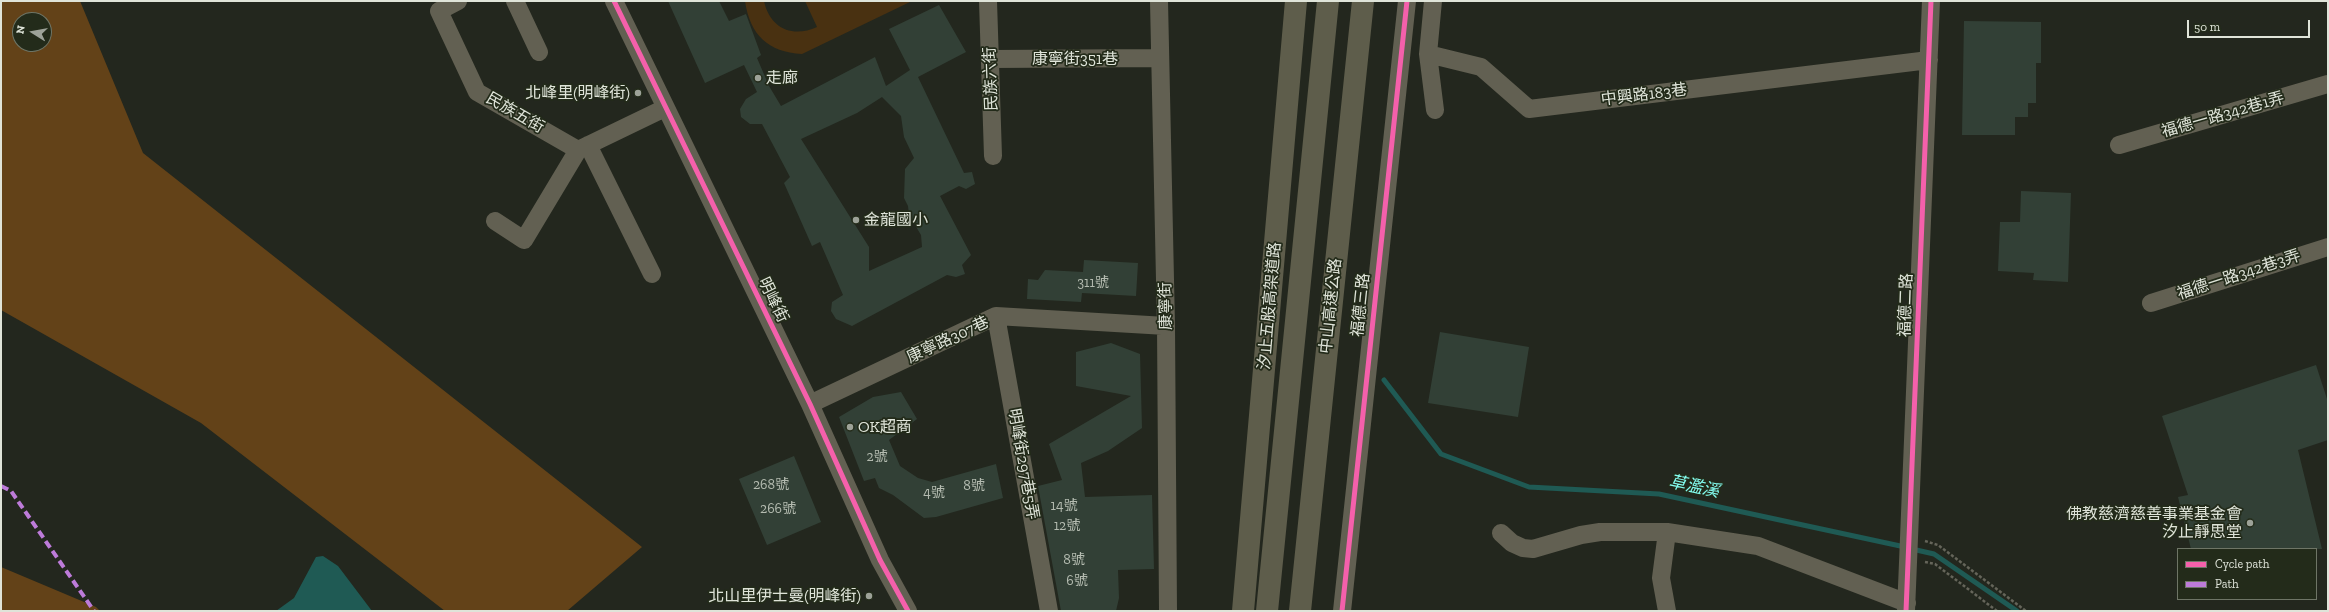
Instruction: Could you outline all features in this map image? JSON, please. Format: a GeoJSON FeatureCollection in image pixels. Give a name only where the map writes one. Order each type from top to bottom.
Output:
{"type":"FeatureCollection","features":[{"type":"Feature","properties":{"kind":"highway","name":"汐止五股高架道路"},"geometry":{"type":"LineString","coordinates":[[1243,611],[1296,1]]}},
{"type":"Feature","properties":{"kind":"highway","name":"中山高速公路"},"geometry":{"type":"LineString","coordinates":[[1267,611],[1328,1]]}},
{"type":"Feature","properties":{"kind":"highway","name":"中山高速公路"},"geometry":{"type":"LineString","coordinates":[[1300,611],[1363,1]]}},
{"type":"Feature","properties":{"kind":"street","name":"民族五街"},"geometry":{"type":"LineString","coordinates":[[458,1],[439,11],[477,92],[583,148]]}},
{"type":"Feature","properties":{"kind":"street"},"geometry":{"type":"LineString","coordinates":[[515,1],[539,52]]}},
{"type":"Feature","properties":{"kind":"street","name":"明峰街"},"geometry":{"type":"LineString","coordinates":[[614,1],[810,404],[880,560],[908,611]]}},
{"type":"Feature","properties":{"kind":"street","name":"民族六街"},"geometry":{"type":"LineString","coordinates":[[988,1],[993,156]]}},
{"type":"Feature","properties":{"kind":"street","name":"康寧街"},"geometry":{"type":"LineString","coordinates":[[1159,1],[1166,326],[1168,611]]}},
{"type":"Feature","properties":{"kind":"street","name":"福德三路"},"geometry":{"type":"LineString","coordinates":[[1342,611],[1407,1]]}},
{"type":"Feature","properties":{"kind":"street"},"geometry":{"type":"LineString","coordinates":[[1433,1],[1428,54],[1435,110]]}},
{"type":"Feature","properties":{"kind":"street","name":"福德二路"},"geometry":{"type":"LineString","coordinates":[[1907,607],[1931,1]]}},
{"type":"Feature","properties":{"kind":"street","name":"中興路183巷"},"geometry":{"type":"LineString","coordinates":[[1428,54],[1481,67],[1529,109],[1929,60]]}},
{"type":"Feature","properties":{"kind":"street","name":"康寧街351巷"},"geometry":{"type":"LineString","coordinates":[[991,59],[1160,58]]}},
{"type":"Feature","properties":{"kind":"street","name":"福德一路342巷1弄"},"geometry":{"type":"LineString","coordinates":[[2119,145],[2328,84]]}},
{"type":"Feature","properties":{"kind":"street"},"geometry":{"type":"LineString","coordinates":[[495,221],[524,240],[583,148],[665,108]]}},
{"type":"Feature","properties":{"kind":"street"},"geometry":{"type":"LineString","coordinates":[[583,148],[652,274]]}},
{"type":"Feature","properties":{"kind":"street","name":"福德一路342巷3弄"},"geometry":{"type":"LineString","coordinates":[[2151,303],[2328,247]]}},
{"type":"Feature","properties":{"kind":"street","name":"康寧路307巷"},"geometry":{"type":"LineString","coordinates":[[810,404],[996,316],[1166,326]]}},
{"type":"Feature","properties":{"kind":"street","name":"明峰街297巷5弄"},"geometry":{"type":"LineString","coordinates":[[996,316],[1049,611]]}},
{"type":"Feature","properties":{"kind":"street"},"geometry":{"type":"LineString","coordinates":[[1501,532],[1512,543],[1523,548],[1533,549],[1581,535],[1600,532],[1667,532],[1758,546],[1907,607]]}},
{"type":"Feature","properties":{"kind":"street"},"geometry":{"type":"LineString","coordinates":[[1667,532],[1661,578],[1667,611]]}},
{"type":"Feature","properties":{"kind":"path"},"geometry":{"type":"LineString","coordinates":[[1910,537],[1938,545],[2026,611]]}},
{"type":"Feature","properties":{"kind":"path"},"geometry":{"type":"LineString","coordinates":[[1909,560],[1935,564],[1998,611]]}},
{"type":"Feature","properties":{"kind":"shaded area"},"geometry":{"type":"Polygon","coordinates":[[[1,1],[80,1],[143,153],[642,547],[567,611],[445,611],[201,423],[1,310],[1,1]]]}},
{"type":"Feature","properties":{"kind":"shaded area"},"geometry":{"type":"Polygon","coordinates":[[[745,1],[764,1],[767,11],[777,24],[784,29],[799,32],[817,27],[805,1],[912,1],[802,54],[779,50],[763,40],[751,23],[747,13],[745,1]]]}},
{"type":"Feature","properties":{"kind":"shaded area"},"geometry":{"type":"Polygon","coordinates":[[[1,567],[96,607],[100,611],[1,611],[1,567]]]}},
{"type":"Feature","properties":{"kind":"water"},"geometry":{"type":"Polygon","coordinates":[[[323,556],[338,566],[372,611],[276,611],[294,598],[316,557],[323,556]]]}},
{"type":"Feature","properties":{"kind":"building"},"geometry":{"type":"Polygon","coordinates":[[[668,1],[719,1],[729,21],[746,14],[761,55],[757,58],[769,86],[781,106],[875,57],[886,86],[910,70],[889,29],[939,5],[966,52],[918,77],[964,173],[972,172],[975,184],[966,189],[959,186],[940,196],[971,255],[962,265],[965,274],[956,277],[947,275],[852,326],[836,319],[831,311],[832,302],[843,295],[820,242],[812,246],[784,183],[790,177],[762,124],[750,124],[741,117],[740,109],[746,99],[757,92],[744,65],[705,83],[668,1]],[[882,97],[857,113],[801,139],[869,247],[869,271],[922,247],[921,235],[909,215],[908,206],[904,198],[905,169],[914,158],[904,137],[901,116],[882,97]]]}},
{"type":"Feature","properties":{"kind":"building"},"geometry":{"type":"Polygon","coordinates":[[[1964,21],[2041,22],[2041,63],[2036,63],[2036,103],[2028,103],[2028,117],[2015,117],[2015,135],[1962,135],[1964,21]]]}},
{"type":"Feature","properties":{"kind":"building"},"geometry":{"type":"Polygon","coordinates":[[[2021,191],[2071,193],[2068,282],[2033,280],[2034,273],[1998,271],[2000,222],[2020,222],[2021,191]]]}},
{"type":"Feature","properties":{"kind":"building"},"geometry":{"type":"Polygon","coordinates":[[[1084,260],[1138,263],[1136,296],[1082,293],[1081,302],[1027,299],[1028,279],[1038,280],[1045,270],[1083,272],[1084,260]]]}},
{"type":"Feature","properties":{"kind":"building"},"geometry":{"type":"Polygon","coordinates":[[[1440,332],[1529,347],[1518,417],[1428,403],[1440,332]]]}},
{"type":"Feature","properties":{"kind":"building"},"geometry":{"type":"Polygon","coordinates":[[[1111,343],[1140,354],[1142,428],[1108,451],[1081,463],[1085,497],[1152,495],[1154,569],[1118,570],[1119,598],[1116,611],[1061,611],[1038,486],[1062,480],[1049,444],[1131,396],[1076,386],[1076,352],[1111,343]]]}},
{"type":"Feature","properties":{"kind":"building"},"geometry":{"type":"Polygon","coordinates":[[[2316,365],[2328,402],[2328,440],[2298,450],[2322,549],[2191,548],[2178,497],[2188,495],[2162,416],[2316,365]]]}},
{"type":"Feature","properties":{"kind":"building"},"geometry":{"type":"Polygon","coordinates":[[[901,392],[917,419],[889,440],[900,466],[918,478],[932,482],[996,464],[1003,498],[936,517],[924,518],[893,495],[879,488],[875,478],[864,481],[839,417],[873,397],[901,392]]]}},
{"type":"Feature","properties":{"kind":"building"},"geometry":{"type":"Polygon","coordinates":[[[794,456],[821,522],[767,545],[739,479],[794,456]]]}},
{"type":"Feature","properties":{"kind":"waterway","name":"草濫溪"},"geometry":{"type":"LineString","coordinates":[[1384,380],[1441,454],[1529,487],[1659,494],[1905,547]]}},
{"type":"Feature","properties":{"kind":"waterway","name":"草濫溪"},"geometry":{"type":"LineString","coordinates":[[1912,549],[1934,554],[2017,611]]}},
{"type":"Feature","properties":{"kind":"marked path"},"geometry":{"type":"LineString","coordinates":[[1,486],[11,491],[94,611]]}},
{"type":"Feature","properties":{"kind":"cycle path"},"geometry":{"type":"LineString","coordinates":[[614,1],[810,404],[880,560],[908,611]]}},
{"type":"Feature","properties":{"kind":"cycle path"},"geometry":{"type":"LineString","coordinates":[[1342,611],[1407,1]]}},
{"type":"Feature","properties":{"kind":"cycle path"},"geometry":{"type":"LineString","coordinates":[[1906,611],[1931,1]]}},
{"type":"Feature","properties":{"kind":"place","name":"走廊"},"geometry":{"type":"Point","coordinates":[758,78]}},
{"type":"Feature","properties":{"kind":"place","name":"北峰里(明峰街)"},"geometry":{"type":"Point","coordinates":[638,93]}},
{"type":"Feature","properties":{"kind":"place","name":"金龍國小"},"geometry":{"type":"Point","coordinates":[856,220]}},
{"type":"Feature","properties":{"kind":"place","name":"OK超商"},"geometry":{"type":"Point","coordinates":[850,427]}},
{"type":"Feature","properties":{"kind":"place","name":"佛教慈濟慈善事業基金會 汐止靜思堂"},"geometry":{"type":"Point","coordinates":[2250,523]}},
{"type":"Feature","properties":{"kind":"place","name":"北山里伊士曼(明峰街)"},"geometry":{"type":"Point","coordinates":[869,596]}}]}
